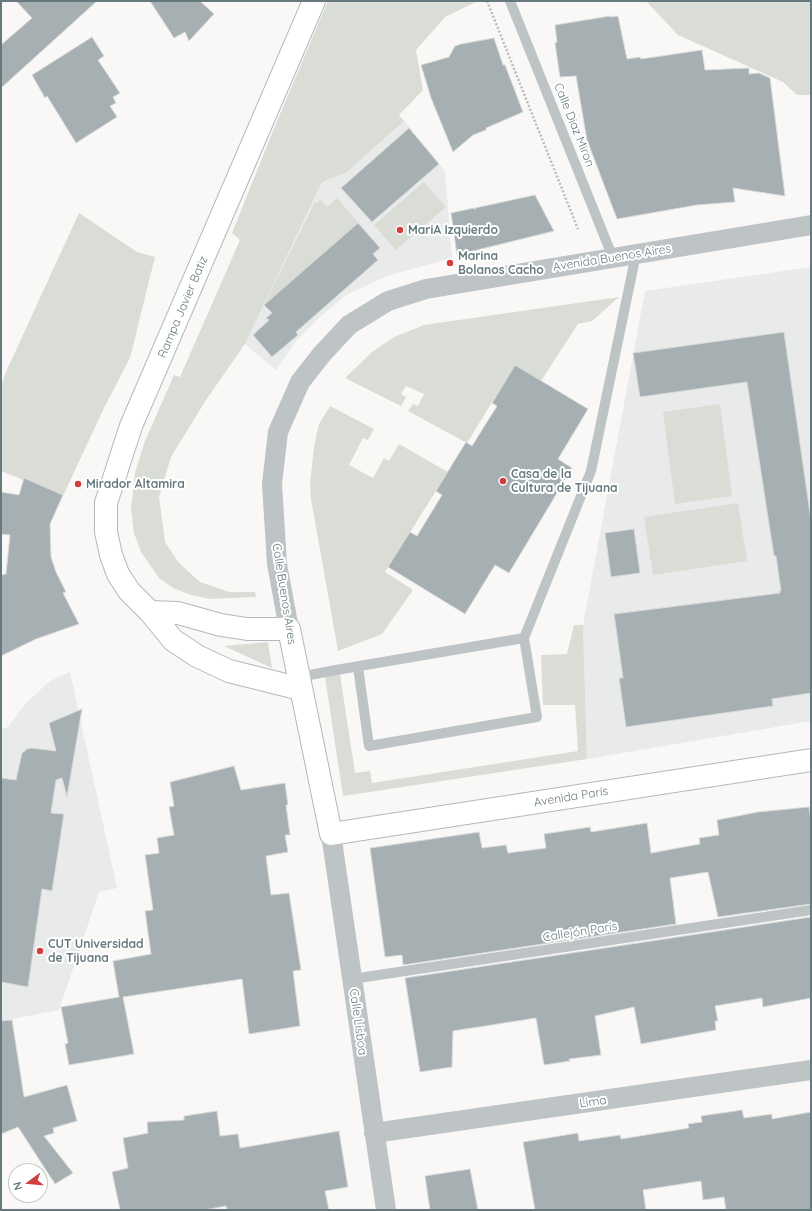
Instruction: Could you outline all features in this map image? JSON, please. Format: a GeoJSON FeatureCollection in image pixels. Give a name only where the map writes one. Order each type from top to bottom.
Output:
{"type":"FeatureCollection","features":[{"type":"Feature","properties":{"kind":"main road","name":"Rampa Javier Batiz"},"geometry":{"type":"LineString","coordinates":[[300,683],[229,671],[197,656],[173,640],[150,612],[129,591],[118,574],[111,555],[106,532],[106,503],[131,426],[314,1]]}},
{"type":"Feature","properties":{"kind":"main road"},"geometry":{"type":"LineString","coordinates":[[150,612],[178,613],[221,625],[246,629],[289,629]]}},
{"type":"Feature","properties":{"kind":"main road","name":"Calle Buenos Aires"},"geometry":{"type":"LineString","coordinates":[[289,629],[331,834]]}},
{"type":"Feature","properties":{"kind":"main road","name":"Avenida París"},"geometry":{"type":"LineString","coordinates":[[331,834],[811,760]]}},
{"type":"Feature","properties":{"kind":"street","name":"Avenida Buenos Aires"},"geometry":{"type":"LineString","coordinates":[[349,325],[388,301],[426,289],[811,225]]}},
{"type":"Feature","properties":{"kind":"street","name":"Calle Buenos Aires"},"geometry":{"type":"LineString","coordinates":[[289,629],[277,564],[272,484],[278,432],[300,382],[322,354],[349,325]]}},
{"type":"Feature","properties":{"kind":"street","name":"Calle Lisboa"},"geometry":{"type":"LineString","coordinates":[[331,834],[386,1210]]}},
{"type":"Feature","properties":{"kind":"street","name":"Lima"},"geometry":{"type":"LineString","coordinates":[[374,1133],[811,1070]]}},
{"type":"Feature","properties":{"kind":"lane","name":"Calle Diaz Miron"},"geometry":{"type":"LineString","coordinates":[[510,1],[613,258]]}},
{"type":"Feature","properties":{"kind":"lane"},"geometry":{"type":"LineString","coordinates":[[358,667],[369,746],[537,717],[524,638],[592,471],[636,254]]}},
{"type":"Feature","properties":{"kind":"lane"},"geometry":{"type":"LineString","coordinates":[[300,683],[358,667],[524,638]]}},
{"type":"Feature","properties":{"kind":"lane","name":"Callejón París"},"geometry":{"type":"LineString","coordinates":[[352,979],[811,910]]}},
{"type":"Feature","properties":{"kind":"path"},"geometry":{"type":"LineString","coordinates":[[487,1],[578,229]]}},
{"type":"Feature","properties":{"kind":"shaded area"},"geometry":{"type":"Polygon","coordinates":[[[328,1],[478,1],[445,17],[416,50],[423,90],[399,115],[404,121],[347,172],[322,182],[245,344],[206,400],[171,457],[159,497],[165,542],[179,563],[200,582],[229,592],[255,592],[256,597],[210,599],[191,595],[173,588],[159,578],[141,552],[134,533],[131,509],[135,473],[145,441],[174,375],[180,377],[240,240],[232,233],[328,1]]]}},
{"type":"Feature","properties":{"kind":"shaded area"},"geometry":{"type":"Polygon","coordinates":[[[646,1],[811,1],[811,95],[797,95],[783,82],[678,35],[646,1]]]}},
{"type":"Feature","properties":{"kind":"shaded area"},"geometry":{"type":"Polygon","coordinates":[[[404,121],[445,171],[452,258],[387,276],[346,295],[318,319],[296,341],[276,370],[245,344],[322,182],[347,172],[404,121]]]}},
{"type":"Feature","properties":{"kind":"shaded area"},"geometry":{"type":"Polygon","coordinates":[[[424,182],[446,207],[396,250],[374,225],[424,182]]]}},
{"type":"Feature","properties":{"kind":"shaded area"},"geometry":{"type":"Polygon","coordinates":[[[337,198],[364,230],[355,226],[264,305],[315,202],[318,203],[320,199],[327,207],[337,198]]]}},
{"type":"Feature","properties":{"kind":"shaded area"},"geometry":{"type":"Polygon","coordinates":[[[79,213],[137,252],[155,257],[130,358],[104,408],[63,496],[1,471],[1,387],[5,374],[79,213]]]}},
{"type":"Feature","properties":{"kind":"shaded area"},"geometry":{"type":"Polygon","coordinates":[[[811,267],[811,721],[587,759],[583,625],[645,291],[811,267]]]}},
{"type":"Feature","properties":{"kind":"shaded area"},"geometry":{"type":"Polygon","coordinates":[[[619,297],[592,321],[578,324],[541,381],[515,365],[467,443],[408,411],[413,404],[418,406],[424,394],[406,386],[401,394],[406,397],[401,406],[345,378],[372,352],[394,337],[424,325],[619,297]]]}},
{"type":"Feature","properties":{"kind":"shaded area"},"geometry":{"type":"Polygon","coordinates":[[[720,404],[732,496],[675,504],[663,412],[720,404]]]}},
{"type":"Feature","properties":{"kind":"shaded area"},"geometry":{"type":"Polygon","coordinates":[[[330,406],[374,429],[368,440],[363,438],[349,465],[373,478],[384,458],[389,461],[399,444],[448,472],[385,572],[413,590],[382,634],[338,651],[311,499],[310,484],[314,447],[319,424],[330,406]]]}},
{"type":"Feature","properties":{"kind":"shaded area"},"geometry":{"type":"Polygon","coordinates":[[[738,503],[747,561],[653,575],[644,517],[738,503]]]}},
{"type":"Feature","properties":{"kind":"shaded area"},"geometry":{"type":"Polygon","coordinates":[[[574,625],[583,625],[587,759],[343,796],[325,677],[340,674],[355,773],[370,771],[372,783],[578,751],[575,705],[543,705],[541,655],[567,654],[574,625]]]}},
{"type":"Feature","properties":{"kind":"shaded area"},"geometry":{"type":"Polygon","coordinates":[[[268,642],[272,668],[224,646],[268,642]]]}},
{"type":"Feature","properties":{"kind":"shaded area","name":"CUT Universidad de Tijuana"},"geometry":{"type":"Polygon","coordinates":[[[70,672],[117,888],[99,892],[59,1010],[12,1019],[28,1124],[1,1134],[1,729],[8,727],[27,702],[50,681],[70,672]]]}},
{"type":"Feature","properties":{"kind":"building"},"geometry":{"type":"Polygon","coordinates":[[[16,1],[97,1],[1,88],[1,45],[32,18],[16,1]]]}},
{"type":"Feature","properties":{"kind":"building"},"geometry":{"type":"Polygon","coordinates":[[[150,1],[200,1],[214,14],[189,41],[185,32],[174,38],[150,1]]]}},
{"type":"Feature","properties":{"kind":"building"},"geometry":{"type":"Polygon","coordinates":[[[618,16],[627,59],[640,57],[641,59],[702,50],[705,70],[749,68],[749,74],[759,73],[770,78],[785,196],[733,188],[735,202],[697,205],[617,219],[587,140],[576,76],[560,77],[555,43],[557,42],[555,25],[618,16]]]}},
{"type":"Feature","properties":{"kind":"building"},"geometry":{"type":"Polygon","coordinates":[[[92,37],[104,56],[98,60],[120,93],[113,97],[116,103],[110,106],[117,117],[76,143],[47,96],[45,98],[32,75],[92,37]]]}},
{"type":"Feature","properties":{"kind":"building"},"geometry":{"type":"Polygon","coordinates":[[[494,38],[503,65],[505,65],[523,112],[473,135],[453,152],[431,98],[421,65],[449,57],[455,46],[494,38]]]}},
{"type":"Feature","properties":{"kind":"building"},"geometry":{"type":"Polygon","coordinates":[[[409,128],[439,164],[372,222],[341,188],[409,128]]]}},
{"type":"Feature","properties":{"kind":"building"},"geometry":{"type":"Polygon","coordinates":[[[535,195],[554,231],[457,255],[451,213],[474,208],[476,210],[475,208],[535,195]]]}},
{"type":"Feature","properties":{"kind":"building"},"geometry":{"type":"Polygon","coordinates":[[[358,223],[380,248],[373,254],[378,260],[296,332],[298,335],[272,357],[253,335],[269,320],[266,318],[272,313],[264,305],[358,223]]]}},
{"type":"Feature","properties":{"kind":"building"},"geometry":{"type":"Polygon","coordinates":[[[784,332],[811,520],[811,693],[772,699],[773,706],[626,727],[619,678],[623,678],[614,614],[780,593],[779,591],[781,591],[776,556],[774,556],[747,382],[640,397],[633,353],[784,332]]]}},
{"type":"Feature","properties":{"kind":"building","name":"Casa de la Cultura de Tijuana"},"geometry":{"type":"Polygon","coordinates":[[[515,365],[588,409],[558,459],[572,468],[509,573],[495,565],[465,614],[388,567],[410,532],[417,536],[442,495],[436,491],[466,442],[472,446],[497,406],[492,403],[515,365]]]}},
{"type":"Feature","properties":{"kind":"building"},"geometry":{"type":"Polygon","coordinates":[[[24,478],[63,495],[50,524],[51,557],[56,572],[66,592],[63,593],[79,624],[36,639],[1,656],[1,575],[6,574],[10,535],[1,534],[1,492],[19,495],[24,478]]]}},
{"type":"Feature","properties":{"kind":"building"},"geometry":{"type":"Polygon","coordinates":[[[634,529],[640,573],[611,577],[605,533],[634,529]]]}},
{"type":"Feature","properties":{"kind":"building"},"geometry":{"type":"Polygon","coordinates":[[[82,709],[67,797],[62,778],[56,780],[51,813],[64,814],[52,891],[42,889],[28,987],[1,982],[1,778],[16,780],[22,753],[27,749],[31,748],[56,751],[49,723],[82,709]]]}},
{"type":"Feature","properties":{"kind":"building"},"geometry":{"type":"Polygon","coordinates":[[[234,766],[241,790],[285,783],[290,835],[285,835],[288,852],[266,856],[271,895],[289,893],[301,970],[293,971],[300,1026],[249,1034],[242,979],[123,997],[134,1054],[69,1065],[65,1044],[68,1043],[61,1007],[119,997],[113,961],[151,954],[145,911],[153,910],[145,855],[159,853],[157,838],[174,835],[169,807],[174,806],[170,782],[234,766]]]}},
{"type":"Feature","properties":{"kind":"building"},"geometry":{"type":"Polygon","coordinates":[[[809,807],[811,821],[811,904],[718,917],[708,872],[670,878],[676,924],[403,965],[402,955],[385,957],[370,848],[479,832],[482,848],[506,845],[508,853],[546,848],[544,834],[590,827],[591,832],[647,823],[651,853],[700,844],[699,838],[719,835],[717,820],[758,812],[809,807]]]}},
{"type":"Feature","properties":{"kind":"building"},"geometry":{"type":"Polygon","coordinates":[[[811,917],[811,998],[763,1007],[762,998],[715,1006],[718,1021],[715,1021],[716,1030],[641,1044],[634,1007],[595,1016],[601,1055],[569,1059],[570,1061],[544,1065],[536,1018],[453,1031],[452,1067],[420,1072],[405,978],[811,917]]]}},
{"type":"Feature","properties":{"kind":"building"},"geometry":{"type":"Polygon","coordinates":[[[12,1020],[24,1097],[67,1085],[77,1121],[53,1128],[54,1133],[44,1136],[73,1173],[55,1184],[48,1173],[48,1163],[41,1163],[18,1127],[1,1134],[1,1021],[12,1020]]]}},
{"type":"Feature","properties":{"kind":"building"},"geometry":{"type":"Polygon","coordinates":[[[742,1110],[744,1118],[772,1114],[772,1119],[811,1112],[811,1210],[726,1210],[724,1197],[703,1200],[701,1181],[643,1190],[646,1210],[535,1210],[523,1142],[578,1133],[579,1141],[620,1135],[621,1139],[689,1128],[688,1124],[702,1122],[701,1116],[742,1110]]]}},
{"type":"Feature","properties":{"kind":"building"},"geometry":{"type":"Polygon","coordinates":[[[217,1111],[220,1136],[238,1134],[240,1148],[339,1131],[348,1187],[325,1191],[329,1210],[227,1210],[226,1206],[204,1210],[120,1210],[112,1172],[128,1168],[123,1138],[148,1133],[147,1122],[184,1120],[184,1116],[217,1111]]]}},
{"type":"Feature","properties":{"kind":"building"},"geometry":{"type":"Polygon","coordinates":[[[470,1169],[478,1210],[430,1210],[425,1176],[470,1169]]]}},
{"type":"Feature","properties":{"kind":"place","name":"MariA Izquierdo"},"geometry":{"type":"Point","coordinates":[400,230]}},
{"type":"Feature","properties":{"kind":"place","name":"Marina Bolanos Cacho"},"geometry":{"type":"Point","coordinates":[450,263]}},
{"type":"Feature","properties":{"kind":"place","name":"Casa de la Cultura de Tijuana"},"geometry":{"type":"Point","coordinates":[503,481]}},
{"type":"Feature","properties":{"kind":"place","name":"Mirador Altamira"},"geometry":{"type":"Point","coordinates":[78,484]}},
{"type":"Feature","properties":{"kind":"place","name":"CUT Universidad de Tijuana"},"geometry":{"type":"Point","coordinates":[40,951]}}]}
